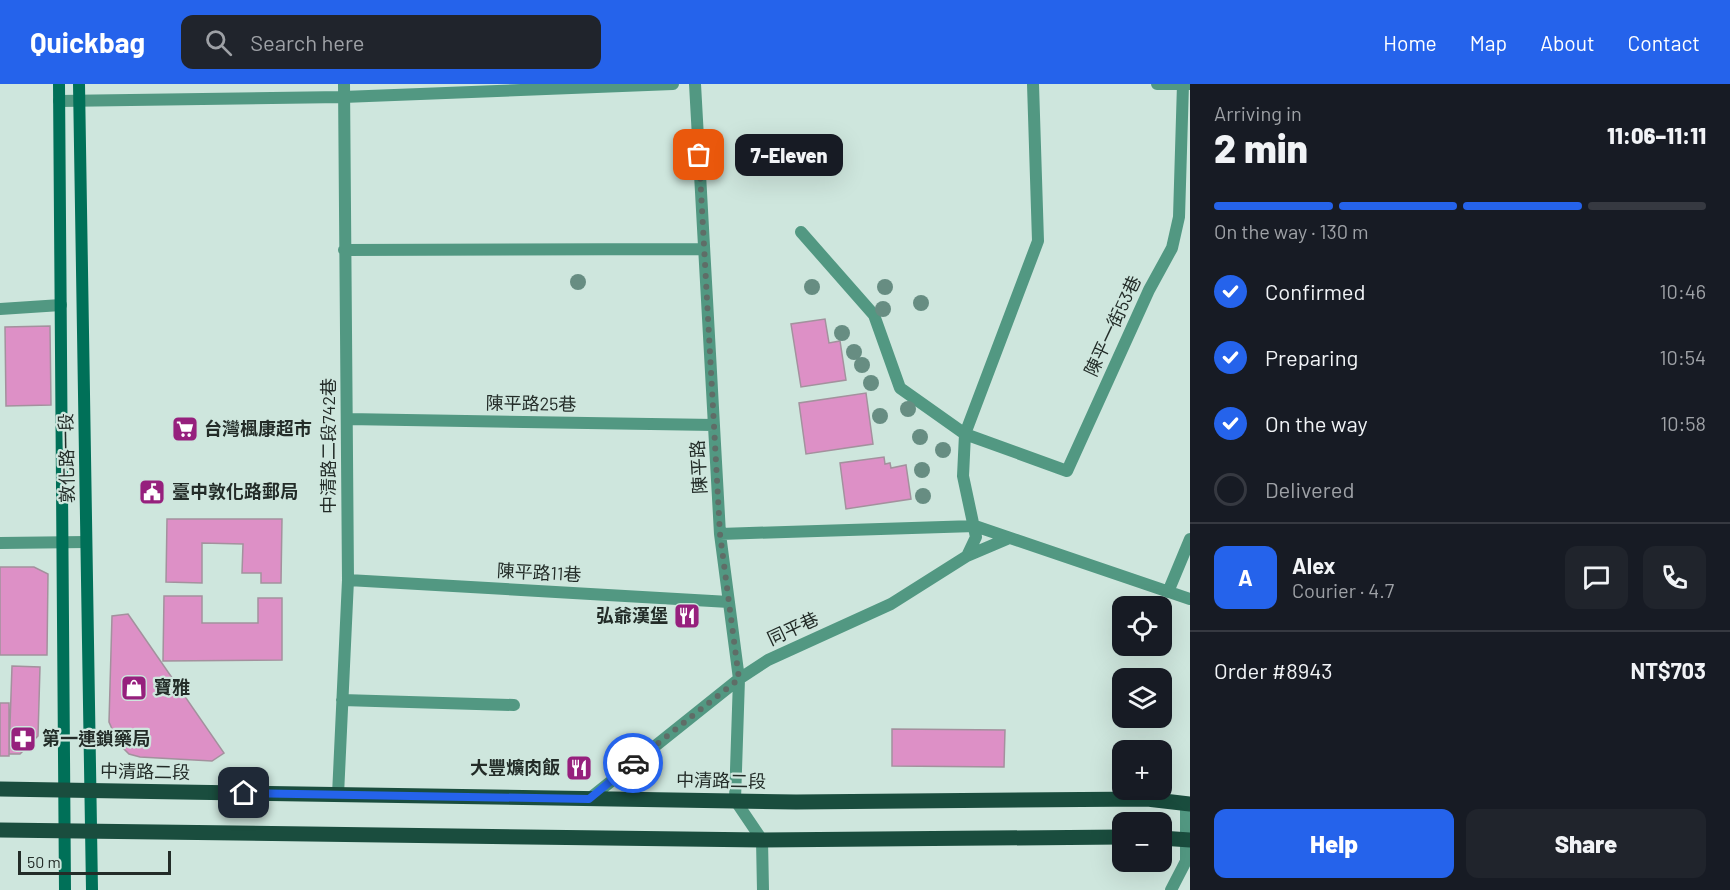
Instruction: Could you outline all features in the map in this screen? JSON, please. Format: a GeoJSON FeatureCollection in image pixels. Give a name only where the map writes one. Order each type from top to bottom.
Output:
{"type":"FeatureCollection","features":[{"type":"Feature","properties":{"kind":"main road","name":"中清路二段"},"geometry":{"type":"LineString","coordinates":[[0,789],[589,799],[1147,799],[1188,803]]}},
{"type":"Feature","properties":{"kind":"main road"},"geometry":{"type":"LineString","coordinates":[[0,830],[762,840],[1112,837]]}},
{"type":"Feature","properties":{"kind":"main road"},"geometry":{"type":"LineString","coordinates":[[1172,839],[1188,840]]}},
{"type":"Feature","properties":{"kind":"street","name":"敦化路一段"},"geometry":{"type":"LineString","coordinates":[[59,84],[65,890]]}},
{"type":"Feature","properties":{"kind":"street","name":"敦化路一段"},"geometry":{"type":"LineString","coordinates":[[79,84],[92,890]]}},
{"type":"Feature","properties":{"kind":"street"},"geometry":{"type":"LineString","coordinates":[[59,101],[343,90],[673,84]]}},
{"type":"Feature","properties":{"kind":"street","name":"陳平路"},"geometry":{"type":"LineString","coordinates":[[696,84],[720,534],[739,679],[735,800]]}},
{"type":"Feature","properties":{"kind":"street"},"geometry":{"type":"LineString","coordinates":[[967,556],[976,537],[963,476],[965,434],[1038,241],[1033,84]]}},
{"type":"Feature","properties":{"kind":"street"},"geometry":{"type":"LineString","coordinates":[[1157,84],[1190,84]]}},
{"type":"Feature","properties":{"kind":"street","name":"陳平一街53巷"},"geometry":{"type":"LineString","coordinates":[[965,434],[1067,471],[1149,290],[1172,248],[1179,217],[1183,84]]}},
{"type":"Feature","properties":{"kind":"street","name":"中清路二段742巷"},"geometry":{"type":"LineString","coordinates":[[338,795],[348,580],[343,90]]}},
{"type":"Feature","properties":{"kind":"street"},"geometry":{"type":"LineString","coordinates":[[801,232],[874,315],[900,388],[965,434]]}},
{"type":"Feature","properties":{"kind":"street"},"geometry":{"type":"LineString","coordinates":[[344,250],[704,249]]}},
{"type":"Feature","properties":{"kind":"street"},"geometry":{"type":"LineString","coordinates":[[0,309],[61,305]]}},
{"type":"Feature","properties":{"kind":"street","name":"陳平路25巷"},"geometry":{"type":"LineString","coordinates":[[347,419],[714,425]]}},
{"type":"Feature","properties":{"kind":"street"},"geometry":{"type":"LineString","coordinates":[[720,534],[975,526],[1007,539],[1190,599]]}},
{"type":"Feature","properties":{"kind":"street","name":"同平巷"},"geometry":{"type":"LineString","coordinates":[[589,799],[739,679],[768,660],[891,604],[967,556],[1007,539]]}},
{"type":"Feature","properties":{"kind":"street"},"geometry":{"type":"LineString","coordinates":[[1168,592],[1190,539]]}},
{"type":"Feature","properties":{"kind":"street"},"geometry":{"type":"LineString","coordinates":[[0,543],[86,542]]}},
{"type":"Feature","properties":{"kind":"street","name":"陳平路11巷"},"geometry":{"type":"LineString","coordinates":[[348,580],[729,602]]}},
{"type":"Feature","properties":{"kind":"street"},"geometry":{"type":"LineString","coordinates":[[342,700],[514,705]]}},
{"type":"Feature","properties":{"kind":"street"},"geometry":{"type":"LineString","coordinates":[[735,800],[762,840],[763,890]]}},
{"type":"Feature","properties":{"kind":"street"},"geometry":{"type":"LineString","coordinates":[[1171,890],[1186,861],[1188,803]]}},
{"type":"Feature","properties":{"kind":"building"},"geometry":{"type":"Polygon","coordinates":[[[825,319],[829,343],[840,341],[846,380],[801,387],[791,324],[825,319]]]}},
{"type":"Feature","properties":{"kind":"building"},"geometry":{"type":"Polygon","coordinates":[[[50,326],[51,405],[6,406],[5,327],[50,326]]]}},
{"type":"Feature","properties":{"kind":"building"},"geometry":{"type":"Polygon","coordinates":[[[866,393],[873,444],[806,454],[799,403],[866,393]]]}},
{"type":"Feature","properties":{"kind":"building"},"geometry":{"type":"Polygon","coordinates":[[[884,457],[885,464],[890,463],[891,468],[906,465],[911,499],[846,509],[840,463],[884,457]]]}},
{"type":"Feature","properties":{"kind":"building"},"geometry":{"type":"Polygon","coordinates":[[[167,519],[282,519],[281,583],[261,583],[261,573],[242,573],[243,544],[202,543],[202,583],[166,582],[167,519]]]}},
{"type":"Feature","properties":{"kind":"building"},"geometry":{"type":"Polygon","coordinates":[[[0,567],[34,567],[48,574],[47,655],[0,655],[0,567]]]}},
{"type":"Feature","properties":{"kind":"building"},"geometry":{"type":"Polygon","coordinates":[[[164,596],[202,596],[202,623],[258,623],[258,598],[282,598],[282,660],[163,661],[164,596]]]}},
{"type":"Feature","properties":{"kind":"building"},"geometry":{"type":"Polygon","coordinates":[[[128,614],[224,753],[212,761],[140,757],[129,754],[119,744],[109,722],[112,616],[128,614]]]}},
{"type":"Feature","properties":{"kind":"building"},"geometry":{"type":"Polygon","coordinates":[[[12,666],[40,667],[38,736],[20,754],[9,754],[12,666]]]}},
{"type":"Feature","properties":{"kind":"building"},"geometry":{"type":"Polygon","coordinates":[[[0,703],[9,703],[9,756],[0,756],[0,703]]]}},
{"type":"Feature","properties":{"kind":"building"},"geometry":{"type":"Polygon","coordinates":[[[892,729],[1005,730],[1004,767],[892,766],[892,729]]]}},
{"type":"Feature","properties":{"kind":"way so far"},"geometry":{"type":"LineString","coordinates":[[633,763],[739,679],[720,534],[699,155]]}},
{"type":"Feature","properties":{"kind":"place","name":"7-Eleven"},"geometry":{"type":"Point","coordinates":[699,155]}},
{"type":"Feature","properties":{"kind":"place","name":"台灣楓康超市"},"geometry":{"type":"Point","coordinates":[185,429]}},
{"type":"Feature","properties":{"kind":"place","name":"臺中敦化路郵局"},"geometry":{"type":"Point","coordinates":[152,492]}},
{"type":"Feature","properties":{"kind":"place","name":"弘爺漢堡"},"geometry":{"type":"Point","coordinates":[687,616]}},
{"type":"Feature","properties":{"kind":"place","name":"寶雅"},"geometry":{"type":"Point","coordinates":[134,688]}},
{"type":"Feature","properties":{"kind":"place","name":"第一連鎖藥局"},"geometry":{"type":"Point","coordinates":[23,739]}},
{"type":"Feature","properties":{"kind":"place","name":"大豐爌肉飯"},"geometry":{"type":"Point","coordinates":[579,768]}},
{"type":"Feature","properties":{"kind":"route"},"geometry":{"type":"LineString","coordinates":[[244,793],[589,799],[633,763]]}}]}
